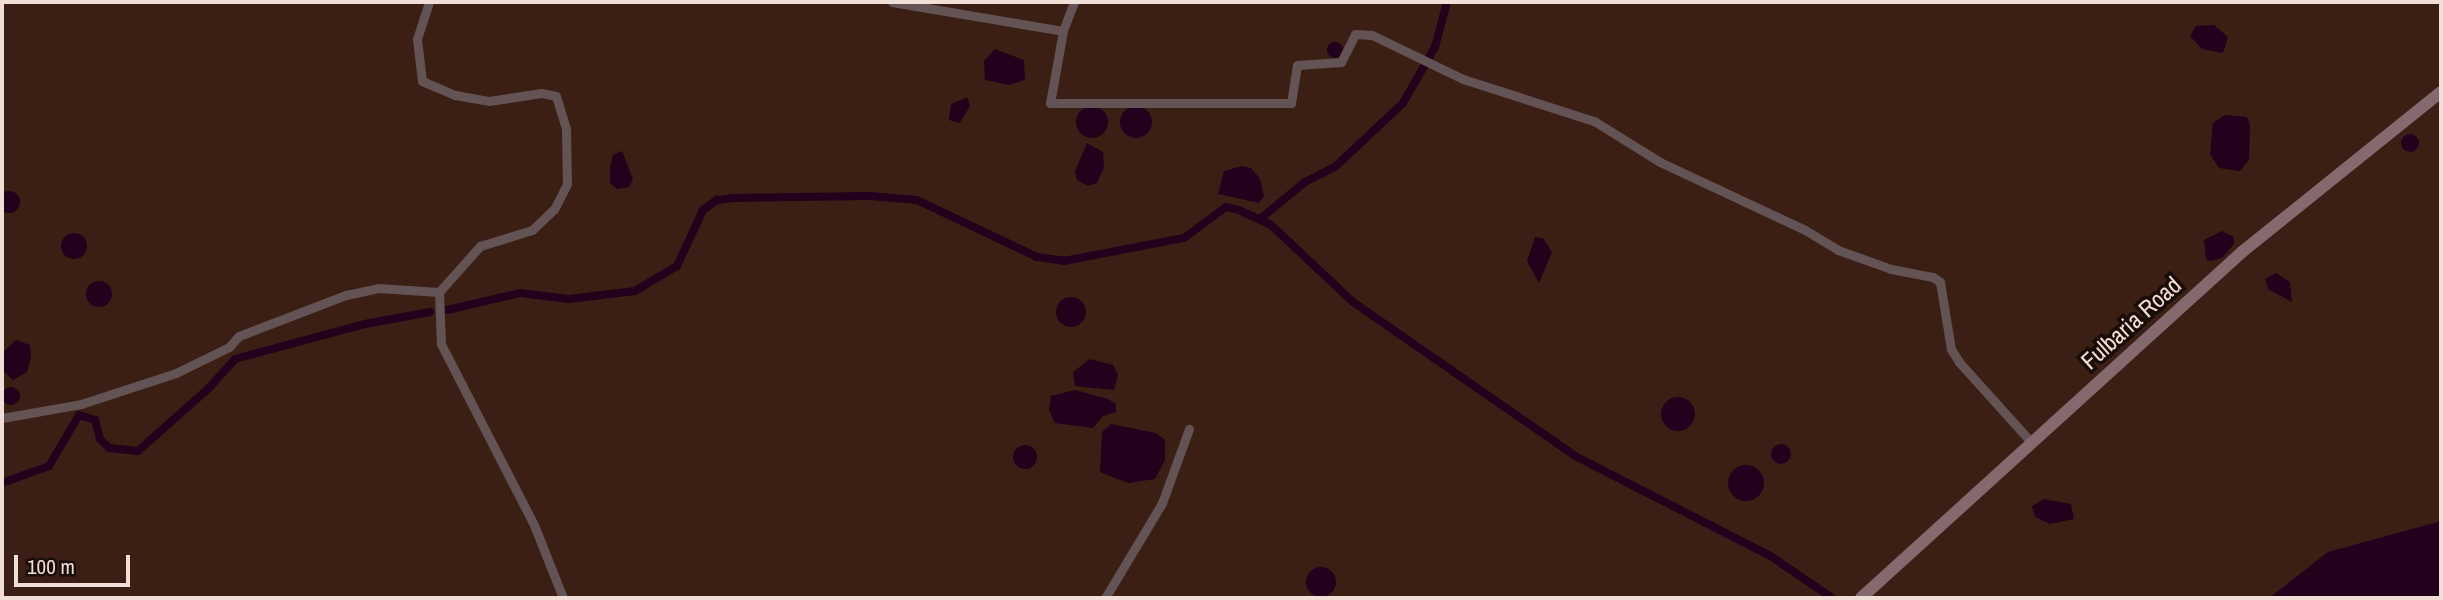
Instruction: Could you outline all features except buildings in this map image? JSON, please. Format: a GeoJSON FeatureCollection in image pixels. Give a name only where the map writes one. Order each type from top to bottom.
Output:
{"type":"FeatureCollection","features":[{"type":"Feature","properties":{"kind":"main road","name":"Fulbaria Road"},"geometry":{"type":"LineString","coordinates":[[1862,597],[2242,252],[2441,92]]}},
{"type":"Feature","properties":{"kind":"street"},"geometry":{"type":"LineString","coordinates":[[429,2],[417,39],[422,81],[455,95],[489,101],[541,93],[556,96],[566,129],[567,184],[554,209],[533,230],[480,246],[439,292],[440,344],[534,525],[563,598]]}},
{"type":"Feature","properties":{"kind":"street"},"geometry":{"type":"LineString","coordinates":[[892,2],[1063,31]]}},
{"type":"Feature","properties":{"kind":"street"},"geometry":{"type":"LineString","coordinates":[[1074,2],[1063,31],[1050,103],[1291,103],[1297,65],[1341,62],[1355,34],[1393,41],[1463,79],[1594,121],[1660,162],[1805,230],[1838,250],[1891,269],[1933,276],[1940,282],[1951,349],[1959,362],[2031,442]]}},
{"type":"Feature","properties":{"kind":"street"},"geometry":{"type":"LineString","coordinates":[[2,418],[81,404],[176,373],[229,347],[239,336],[346,295],[378,288],[439,292]]}},
{"type":"Feature","properties":{"kind":"street"},"geometry":{"type":"LineString","coordinates":[[1105,598],[1163,503],[1189,429]]}},
{"type":"Feature","properties":{"kind":"shaded area"},"geometry":{"type":"Polygon","coordinates":[[[2214,25],[2228,37],[2223,53],[2202,49],[2190,36],[2196,26],[2214,25]]]}},
{"type":"Feature","properties":{"kind":"shaded area"},"geometry":{"type":"Polygon","coordinates":[[[1332,42],[1338,42],[1343,50],[1341,56],[1332,58],[1327,53],[1327,47],[1332,42]]]}},
{"type":"Feature","properties":{"kind":"shaded area"},"geometry":{"type":"Polygon","coordinates":[[[995,49],[1024,60],[1025,80],[1009,85],[985,80],[984,61],[995,49]]]}},
{"type":"Feature","properties":{"kind":"shaded area"},"geometry":{"type":"Polygon","coordinates":[[[967,97],[970,106],[960,123],[949,120],[951,104],[967,97]]]}},
{"type":"Feature","properties":{"kind":"shaded area"},"geometry":{"type":"Polygon","coordinates":[[[1092,106],[1104,110],[1108,122],[1104,134],[1092,138],[1080,134],[1076,122],[1080,110],[1092,106]]]}},
{"type":"Feature","properties":{"kind":"shaded area"},"geometry":{"type":"Polygon","coordinates":[[[1136,106],[1147,111],[1152,122],[1147,133],[1136,138],[1125,133],[1120,122],[1125,111],[1136,106]]]}},
{"type":"Feature","properties":{"kind":"shaded area"},"geometry":{"type":"Polygon","coordinates":[[[2225,115],[2247,117],[2250,125],[2249,160],[2240,171],[2219,168],[2210,154],[2213,123],[2225,115]]]}},
{"type":"Feature","properties":{"kind":"shaded area"},"geometry":{"type":"Polygon","coordinates":[[[2410,134],[2418,139],[2419,143],[2414,151],[2410,152],[2402,147],[2401,143],[2406,135],[2410,134]]]}},
{"type":"Feature","properties":{"kind":"shaded area"},"geometry":{"type":"Polygon","coordinates":[[[1087,143],[1103,152],[1104,167],[1097,183],[1088,186],[1077,180],[1075,172],[1087,143]]]}},
{"type":"Feature","properties":{"kind":"shaded area"},"geometry":{"type":"Polygon","coordinates":[[[622,151],[633,179],[629,187],[617,189],[610,183],[610,167],[613,155],[622,151]]]}},
{"type":"Feature","properties":{"kind":"shaded area"},"geometry":{"type":"Polygon","coordinates":[[[1242,166],[1251,168],[1260,179],[1264,196],[1259,203],[1218,194],[1224,171],[1242,166]]]}},
{"type":"Feature","properties":{"kind":"shaded area"},"geometry":{"type":"Polygon","coordinates":[[[9,191],[17,194],[20,202],[17,210],[9,213],[1,210],[-2,202],[1,194],[9,191]]]}},
{"type":"Feature","properties":{"kind":"shaded area"},"geometry":{"type":"Polygon","coordinates":[[[2222,231],[2234,237],[2234,244],[2222,258],[2210,261],[2206,259],[2204,240],[2222,231]]]}},
{"type":"Feature","properties":{"kind":"shaded area"},"geometry":{"type":"Polygon","coordinates":[[[74,233],[83,237],[87,246],[83,255],[74,259],[65,255],[61,246],[65,237],[74,233]]]}},
{"type":"Feature","properties":{"kind":"shaded area"},"geometry":{"type":"Polygon","coordinates":[[[1535,237],[1543,238],[1552,252],[1539,283],[1527,261],[1535,237]]]}},
{"type":"Feature","properties":{"kind":"shaded area"},"geometry":{"type":"Polygon","coordinates":[[[2276,273],[2290,282],[2292,302],[2268,289],[2265,279],[2276,273]]]}},
{"type":"Feature","properties":{"kind":"shaded area"},"geometry":{"type":"Polygon","coordinates":[[[99,281],[108,285],[112,294],[108,303],[99,307],[90,303],[86,294],[90,285],[99,281]]]}},
{"type":"Feature","properties":{"kind":"shaded area"},"geometry":{"type":"Polygon","coordinates":[[[1071,297],[1082,301],[1086,312],[1082,323],[1071,327],[1060,323],[1056,312],[1060,301],[1071,297]]]}},
{"type":"Feature","properties":{"kind":"shaded area"},"geometry":{"type":"Polygon","coordinates":[[[16,340],[30,345],[31,358],[27,372],[13,380],[2,370],[2,353],[16,340]]]}},
{"type":"Feature","properties":{"kind":"shaded area"},"geometry":{"type":"Polygon","coordinates":[[[1090,359],[1113,365],[1118,375],[1114,390],[1075,386],[1073,372],[1090,359]]]}},
{"type":"Feature","properties":{"kind":"shaded area"},"geometry":{"type":"Polygon","coordinates":[[[11,387],[17,390],[20,396],[17,402],[11,405],[5,402],[2,396],[5,390],[11,387]]]}},
{"type":"Feature","properties":{"kind":"shaded area"},"geometry":{"type":"Polygon","coordinates":[[[1075,390],[1108,399],[1116,404],[1116,412],[1103,416],[1093,428],[1055,423],[1049,410],[1051,396],[1075,390]]]}},
{"type":"Feature","properties":{"kind":"shaded area"},"geometry":{"type":"Polygon","coordinates":[[[1678,397],[1690,402],[1695,414],[1690,426],[1678,431],[1666,426],[1661,414],[1666,402],[1678,397]]]}},
{"type":"Feature","properties":{"kind":"shaded area"},"geometry":{"type":"Polygon","coordinates":[[[1111,424],[1156,433],[1165,440],[1165,460],[1155,479],[1128,483],[1100,472],[1102,432],[1111,424]]]}},
{"type":"Feature","properties":{"kind":"shaded area"},"geometry":{"type":"Polygon","coordinates":[[[1781,444],[1788,447],[1791,454],[1788,461],[1781,464],[1774,461],[1771,454],[1774,447],[1781,444]]]}},
{"type":"Feature","properties":{"kind":"shaded area"},"geometry":{"type":"Polygon","coordinates":[[[1025,445],[1036,452],[1037,457],[1030,468],[1025,469],[1014,462],[1013,457],[1020,446],[1025,445]]]}},
{"type":"Feature","properties":{"kind":"shaded area"},"geometry":{"type":"Polygon","coordinates":[[[1746,465],[1759,470],[1764,483],[1759,496],[1746,501],[1733,496],[1728,483],[1733,470],[1746,465]]]}},
{"type":"Feature","properties":{"kind":"shaded area"},"geometry":{"type":"Polygon","coordinates":[[[2044,499],[2071,504],[2074,519],[2050,524],[2035,517],[2032,506],[2044,499]]]}},
{"type":"Feature","properties":{"kind":"shaded area"},"geometry":{"type":"Polygon","coordinates":[[[2441,521],[2441,598],[2269,598],[2328,552],[2441,521]]]}},
{"type":"Feature","properties":{"kind":"shaded area"},"geometry":{"type":"Polygon","coordinates":[[[1321,567],[1332,571],[1336,582],[1332,593],[1321,597],[1310,593],[1306,582],[1310,571],[1321,567]]]}},
{"type":"Feature","properties":{"kind":"waterway"},"geometry":{"type":"LineString","coordinates":[[1260,219],[1305,182],[1336,166],[1403,103],[1435,47],[1447,2]]}},
{"type":"Feature","properties":{"kind":"waterway"},"geometry":{"type":"LineString","coordinates":[[447,310],[520,293],[569,299],[635,291],[677,266],[703,210],[717,200],[870,196],[917,200],[1037,257],[1064,261],[1184,238],[1226,207],[1271,225],[1353,302],[1575,456],[1772,557],[1832,598]]}},
{"type":"Feature","properties":{"kind":"waterway"},"geometry":{"type":"LineString","coordinates":[[2,483],[49,466],[79,415],[95,420],[100,439],[109,448],[138,451],[209,388],[235,359],[365,324],[430,312]]}}]}
